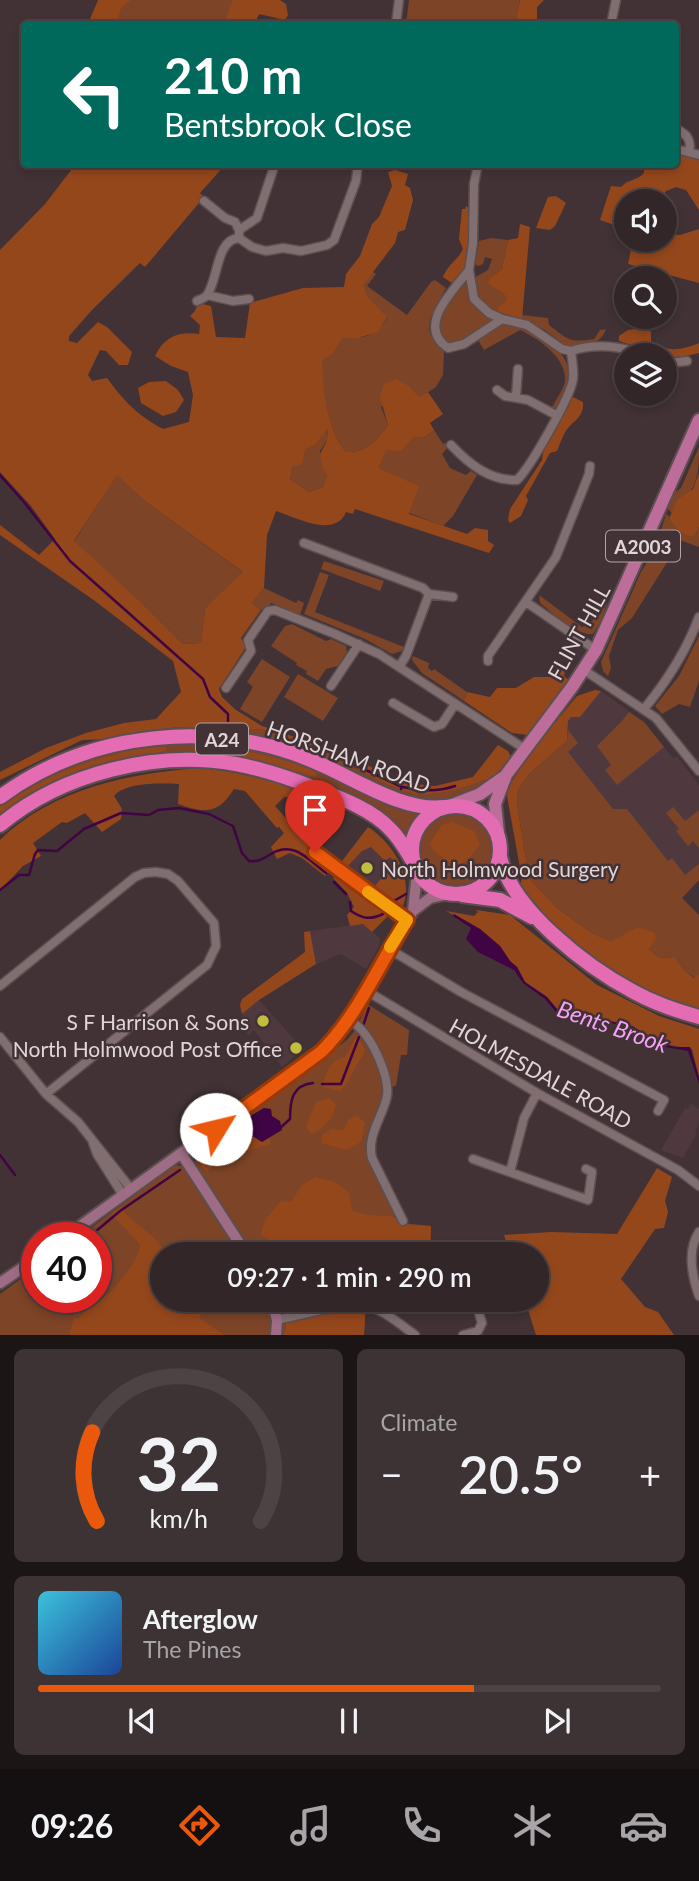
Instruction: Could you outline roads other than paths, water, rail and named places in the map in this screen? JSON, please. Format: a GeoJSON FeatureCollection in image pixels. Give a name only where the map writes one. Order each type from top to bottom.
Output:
{"type":"FeatureCollection","features":[{"type":"Feature","properties":{"kind":"highway","name":"HORSHAM ROAD"},"geometry":{"type":"LineString","coordinates":[[0,796],[56,764],[106,747],[158,737],[207,737],[288,752],[317,762],[411,805],[431,809],[447,807]]}},
{"type":"Feature","properties":{"kind":"highway","name":"HORSHAM ROAD"},"geometry":{"type":"LineString","coordinates":[[0,825],[47,795],[103,772],[157,762],[208,761],[275,774],[324,791],[359,808],[392,830],[415,867]]}},
{"type":"Feature","properties":{"kind":"highway"},"geometry":{"type":"LineString","coordinates":[[542,922],[500,900],[430,887],[415,867],[415,835],[422,823],[447,807],[464,806],[485,818],[493,827],[503,869],[512,886],[542,922],[586,961],[616,982],[677,1011],[699,1017]]}},
{"type":"Feature","properties":{"kind":"highway"},"geometry":{"type":"LineString","coordinates":[[454,893],[469,892],[488,881],[496,869],[500,849]]}},
{"type":"Feature","properties":{"kind":"main road","name":"FLINT HILL"},"geometry":{"type":"LineString","coordinates":[[500,849],[495,804],[506,775],[596,650],[699,420]]}},
{"type":"Feature","properties":{"kind":"main road","name":"FLINT HILL"},"geometry":{"type":"LineString","coordinates":[[447,807],[480,794],[506,775]]}},
{"type":"Feature","properties":{"kind":"street"},"geometry":{"type":"LineString","coordinates":[[396,21],[399,0]]}},
{"type":"Feature","properties":{"kind":"street"},"geometry":{"type":"LineString","coordinates":[[612,21],[617,0]]}},
{"type":"Feature","properties":{"kind":"street"},"geometry":{"type":"LineString","coordinates":[[679,131],[690,142],[689,152]]}},
{"type":"Feature","properties":{"kind":"street"},"geometry":{"type":"LineString","coordinates":[[679,150],[699,155]]}},
{"type":"Feature","properties":{"kind":"street"},"geometry":{"type":"LineString","coordinates":[[204,201],[225,218],[235,222],[239,234],[252,247],[266,251],[283,248],[301,251],[327,245],[334,240],[357,168]]}},
{"type":"Feature","properties":{"kind":"street"},"geometry":{"type":"LineString","coordinates":[[477,168],[469,270],[474,299],[489,313],[537,330],[562,349],[571,351],[614,346]]}},
{"type":"Feature","properties":{"kind":"street"},"geometry":{"type":"LineString","coordinates":[[197,301],[207,295],[227,243],[257,218],[273,170]]}},
{"type":"Feature","properties":{"kind":"street"},"geometry":{"type":"LineString","coordinates":[[469,270],[437,314],[434,327],[442,344],[448,348],[457,347],[502,319]]}},
{"type":"Feature","properties":{"kind":"street"},"geometry":{"type":"LineString","coordinates":[[207,295],[233,301],[249,299]]}},
{"type":"Feature","properties":{"kind":"street"},"geometry":{"type":"LineString","coordinates":[[451,445],[470,465],[479,470],[517,480],[533,459],[569,391],[573,379],[571,351]]}},
{"type":"Feature","properties":{"kind":"street"},"geometry":{"type":"LineString","coordinates":[[677,362],[687,361]]}},
{"type":"Feature","properties":{"kind":"street"},"geometry":{"type":"LineString","coordinates":[[516,397],[518,369]]}},
{"type":"Feature","properties":{"kind":"street"},"geometry":{"type":"LineString","coordinates":[[496,390],[505,396],[528,400],[556,415]]}},
{"type":"Feature","properties":{"kind":"street"},"geometry":{"type":"LineString","coordinates":[[488,661],[493,649],[561,548],[590,466]]}},
{"type":"Feature","properties":{"kind":"street"},"geometry":{"type":"LineString","coordinates":[[304,543],[423,588],[429,594],[453,597]]}},
{"type":"Feature","properties":{"kind":"street"},"geometry":{"type":"LineString","coordinates":[[399,667],[406,656],[429,594]]}},
{"type":"Feature","properties":{"kind":"street"},"geometry":{"type":"LineString","coordinates":[[526,603],[596,650]]}},
{"type":"Feature","properties":{"kind":"street"},"geometry":{"type":"LineString","coordinates":[[226,688],[251,651],[248,640],[268,611],[275,610],[359,644],[525,749]]}},
{"type":"Feature","properties":{"kind":"street"},"geometry":{"type":"LineString","coordinates":[[645,709],[671,676],[684,654],[699,617]]}},
{"type":"Feature","properties":{"kind":"street"},"geometry":{"type":"LineString","coordinates":[[331,686],[359,644]]}},
{"type":"Feature","properties":{"kind":"street"},"geometry":{"type":"LineString","coordinates":[[584,670],[645,709],[665,728],[699,771]]}},
{"type":"Feature","properties":{"kind":"street"},"geometry":{"type":"LineString","coordinates":[[393,703],[434,727],[443,724],[455,704]]}},
{"type":"Feature","properties":{"kind":"street"},"geometry":{"type":"LineString","coordinates":[[315,852],[410,916]]}},
{"type":"Feature","properties":{"kind":"street"},"geometry":{"type":"LineString","coordinates":[[410,916],[415,867]]}},
{"type":"Feature","properties":{"kind":"street"},"geometry":{"type":"LineString","coordinates":[[0,986],[135,877],[144,873],[168,874],[178,881],[214,923],[216,946],[207,965],[46,1094]]}},
{"type":"Feature","properties":{"kind":"street"},"geometry":{"type":"LineString","coordinates":[[86,1222],[321,1052],[334,1040],[349,1019],[410,916],[430,898],[454,893]]}},
{"type":"Feature","properties":{"kind":"street"},"geometry":{"type":"LineString","coordinates":[[389,949],[461,992],[664,1100],[658,1111]]}},
{"type":"Feature","properties":{"kind":"street","name":"HOLMESDALE ROAD"},"geometry":{"type":"LineString","coordinates":[[365,990],[537,1093],[661,1160],[699,1186]]}},
{"type":"Feature","properties":{"kind":"street"},"geometry":{"type":"LineString","coordinates":[[349,1019],[365,1033],[387,1080],[387,1099],[374,1129],[370,1147],[372,1158],[403,1221]]}},
{"type":"Feature","properties":{"kind":"street"},"geometry":{"type":"LineString","coordinates":[[0,1037],[46,1094],[78,1122],[93,1143],[97,1154],[127,1192]]}},
{"type":"Feature","properties":{"kind":"street"},"geometry":{"type":"LineString","coordinates":[[510,1172],[524,1118],[537,1093]]}},
{"type":"Feature","properties":{"kind":"street"},"geometry":{"type":"LineString","coordinates":[[181,1153],[239,1242]]}},
{"type":"Feature","properties":{"kind":"street"},"geometry":{"type":"LineString","coordinates":[[473,1159],[588,1200],[592,1172],[586,1169]]}},
{"type":"Feature","properties":{"kind":"street"},"geometry":{"type":"LineString","coordinates":[[699,1232],[692,1242],[691,1252],[699,1296]]}},
{"type":"Feature","properties":{"kind":"street"},"geometry":{"type":"LineString","coordinates":[[0,1283],[21,1269]]}},
{"type":"Feature","properties":{"kind":"street"},"geometry":{"type":"LineString","coordinates":[[277,1320],[352,1304],[370,1306],[414,1335]]}},
{"type":"Feature","properties":{"kind":"street"},"geometry":{"type":"LineString","coordinates":[[275,1312],[276,1335]]}},
{"type":"Feature","properties":{"kind":"street"},"geometry":{"type":"LineString","coordinates":[[463,1335],[478,1331],[482,1323],[479,1312]]}},
{"type":"Feature","properties":{"kind":"waterway"},"geometry":{"type":"LineString","coordinates":[[0,475],[70,561],[203,679],[210,697],[228,714],[228,721]]}},
{"type":"Feature","properties":{"kind":"waterway"},"geometry":{"type":"LineString","coordinates":[[349,762],[402,787],[401,789]]}},
{"type":"Feature","properties":{"kind":"waterway"},"geometry":{"type":"LineString","coordinates":[[403,787],[429,790],[455,786]]}},
{"type":"Feature","properties":{"kind":"waterway","name":"Bents Brook"},"geometry":{"type":"LineString","coordinates":[[0,890],[19,875],[29,875],[38,850],[57,851],[84,829],[121,813],[149,815],[158,810],[179,808],[209,814],[233,826],[242,853],[249,861],[260,860],[279,850],[293,850],[326,873]]}},
{"type":"Feature","properties":{"kind":"waterway","name":"Bents Brook"},"geometry":{"type":"LineString","coordinates":[[334,882],[346,894]]}},
{"type":"Feature","properties":{"kind":"waterway","name":"Bents Brook"},"geometry":{"type":"LineString","coordinates":[[392,902],[406,894]]}},
{"type":"Feature","properties":{"kind":"waterway","name":"Bents Brook"},"geometry":{"type":"LineString","coordinates":[[350,902],[351,911],[363,917],[383,914]]}},
{"type":"Feature","properties":{"kind":"waterway"},"geometry":{"type":"LineString","coordinates":[[363,1026],[369,1008]]}},
{"type":"Feature","properties":{"kind":"waterway"},"geometry":{"type":"LineString","coordinates":[[322,1084],[341,1084],[359,1037]]}},
{"type":"Feature","properties":{"kind":"waterway"},"geometry":{"type":"LineString","coordinates":[[280,1128],[290,1119],[296,1091],[313,1083]]}},
{"type":"Feature","properties":{"kind":"waterway"},"geometry":{"type":"LineString","coordinates":[[199,1157],[217,1142],[253,1135]]}},
{"type":"Feature","properties":{"kind":"waterway"},"geometry":{"type":"LineString","coordinates":[[0,1155],[15,1175]]}},
{"type":"Feature","properties":{"kind":"waterway"},"geometry":{"type":"LineString","coordinates":[[107,1222],[180,1170]]}},
{"type":"Feature","properties":{"kind":"place","name":"North Holmwood Surgery"},"geometry":{"type":"Point","coordinates":[367,868]}},
{"type":"Feature","properties":{"kind":"place","name":"S F Harrison & Sons"},"geometry":{"type":"Point","coordinates":[263,1021]}},
{"type":"Feature","properties":{"kind":"place","name":"North Holmwood Post Office"},"geometry":{"type":"Point","coordinates":[296,1048]}}]}
